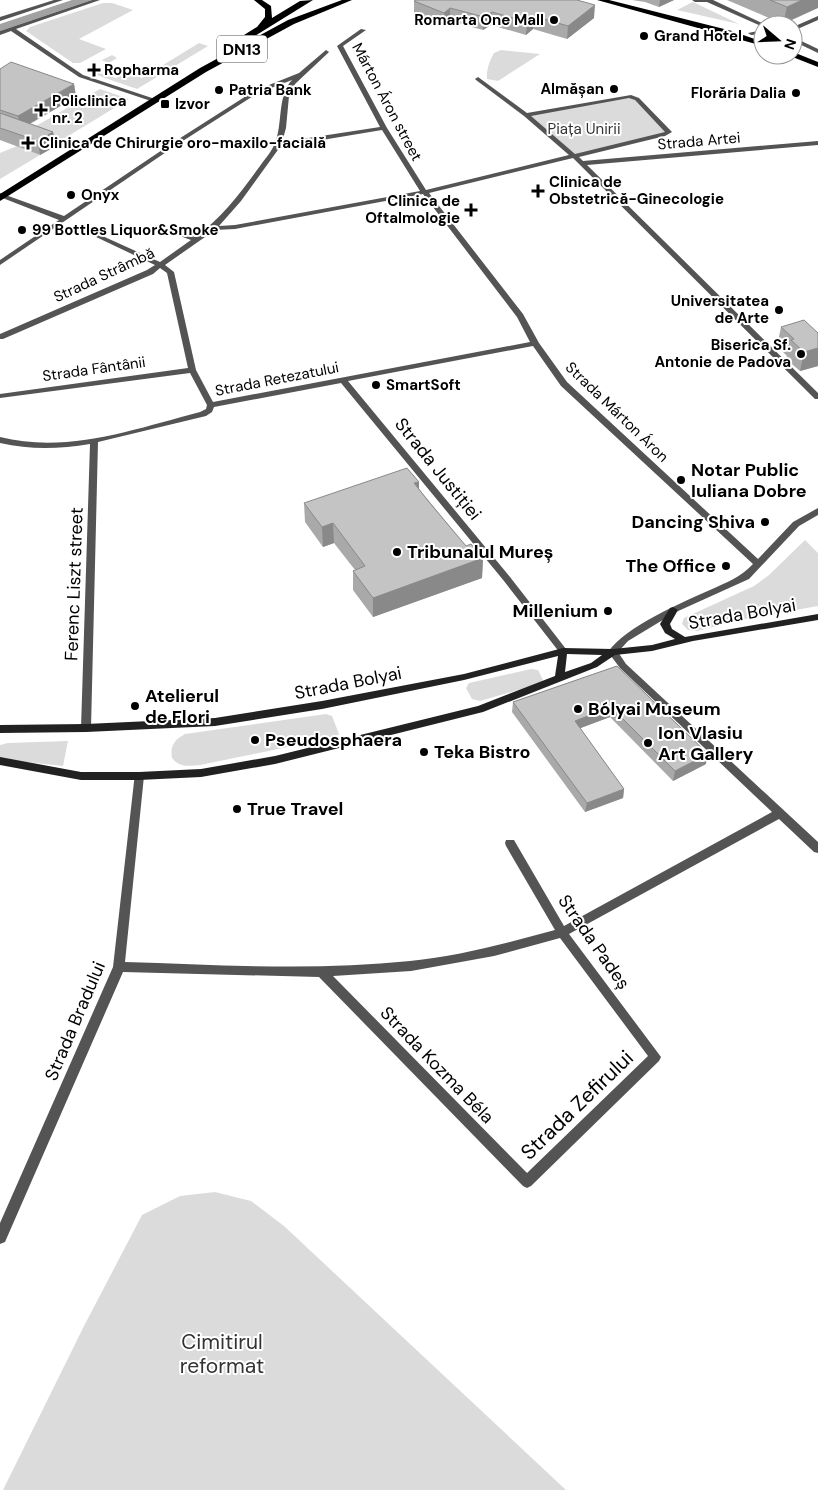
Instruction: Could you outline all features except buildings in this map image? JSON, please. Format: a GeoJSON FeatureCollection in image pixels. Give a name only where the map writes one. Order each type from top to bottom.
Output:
{"type":"FeatureCollection","features":[{"type":"Feature","properties":{"kind":"main road"},"geometry":{"type":"LineString","coordinates":[[258,0],[268,8],[268,17],[261,27]]}},
{"type":"Feature","properties":{"kind":"main road"},"geometry":{"type":"LineString","coordinates":[[289,0],[347,0]]}},
{"type":"Feature","properties":{"kind":"main road","name":"DN13"},"geometry":{"type":"LineString","coordinates":[[1,196],[203,70],[281,28],[347,0]]}},
{"type":"Feature","properties":{"kind":"main road"},"geometry":{"type":"LineString","coordinates":[[601,0],[753,41]]}},
{"type":"Feature","properties":{"kind":"main road"},"geometry":{"type":"LineString","coordinates":[[615,0],[751,33]]}},
{"type":"Feature","properties":{"kind":"main road"},"geometry":{"type":"LineString","coordinates":[[261,27],[310,1]]}},
{"type":"Feature","properties":{"kind":"main road"},"geometry":{"type":"LineString","coordinates":[[281,28],[310,1]]}},
{"type":"Feature","properties":{"kind":"main road","name":"DN13"},"geometry":{"type":"LineString","coordinates":[[203,70],[261,27]]}},
{"type":"Feature","properties":{"kind":"main road"},"geometry":{"type":"LineString","coordinates":[[803,51],[818,56]]}},
{"type":"Feature","properties":{"kind":"main road"},"geometry":{"type":"LineString","coordinates":[[803,58],[818,64]]}},
{"type":"Feature","properties":{"kind":"street"},"geometry":{"type":"LineString","coordinates":[[0,19],[60,0]]}},
{"type":"Feature","properties":{"kind":"street"},"geometry":{"type":"LineString","coordinates":[[0,33],[97,0]]}},
{"type":"Feature","properties":{"kind":"street"},"geometry":{"type":"LineString","coordinates":[[695,0],[707,0],[753,21]]}},
{"type":"Feature","properties":{"kind":"street"},"geometry":{"type":"LineString","coordinates":[[803,25],[818,18]]}},
{"type":"Feature","properties":{"kind":"street"},"geometry":{"type":"LineString","coordinates":[[12,29],[72,71],[93,81],[153,100]]}},
{"type":"Feature","properties":{"kind":"street","name":"Márton Áron street"},"geometry":{"type":"LineString","coordinates":[[363,30],[340,46],[384,128],[424,192]]}},
{"type":"Feature","properties":{"kind":"street"},"geometry":{"type":"LineString","coordinates":[[803,43],[818,50]]}},
{"type":"Feature","properties":{"kind":"street","name":"Strada Strâmbă"},"geometry":{"type":"LineString","coordinates":[[0,337],[160,266],[213,228],[239,200],[278,145],[283,128],[286,96],[292,83],[326,52]]}},
{"type":"Feature","properties":{"kind":"street","name":"Strada Strâmbă"},"geometry":{"type":"LineString","coordinates":[[0,263],[256,92],[299,75]]}},
{"type":"Feature","properties":{"kind":"street"},"geometry":{"type":"LineString","coordinates":[[478,79],[526,115],[575,156],[818,398]]}},
{"type":"Feature","properties":{"kind":"street"},"geometry":{"type":"LineString","coordinates":[[213,228],[235,227],[424,192],[666,134],[669,130],[637,98],[629,96],[526,115]]}},
{"type":"Feature","properties":{"kind":"street"},"geometry":{"type":"LineString","coordinates":[[278,145],[384,128]]}},
{"type":"Feature","properties":{"kind":"street","name":"Strada Artei"},"geometry":{"type":"LineString","coordinates":[[582,163],[818,143]]}},
{"type":"Feature","properties":{"kind":"street","name":"Strada Márton Áron"},"geometry":{"type":"LineString","coordinates":[[424,192],[520,316],[534,343],[564,384],[757,563]]}},
{"type":"Feature","properties":{"kind":"street"},"geometry":{"type":"LineString","coordinates":[[1,196],[64,219]]}},
{"type":"Feature","properties":{"kind":"street"},"geometry":{"type":"LineString","coordinates":[[157,226],[196,240]]}},
{"type":"Feature","properties":{"kind":"street"},"geometry":{"type":"LineString","coordinates":[[96,235],[170,272],[192,370],[211,405]]}},
{"type":"Feature","properties":{"kind":"street","name":"Strada Retezatului"},"geometry":{"type":"LineString","coordinates":[[0,440],[11,444],[32,446],[94,440],[203,414],[209,410],[211,405],[534,343]]}},
{"type":"Feature","properties":{"kind":"street","name":"Strada Fântânii"},"geometry":{"type":"LineString","coordinates":[[0,396],[192,370]]}},
{"type":"Feature","properties":{"kind":"street","name":"Strada Justiției"},"geometry":{"type":"LineString","coordinates":[[344,380],[507,579],[563,651]]}},
{"type":"Feature","properties":{"kind":"street","name":"Ferenc Liszt street"},"geometry":{"type":"LineString","coordinates":[[86,728],[94,440]]}},
{"type":"Feature","properties":{"kind":"street","name":"Strada Bolyai"},"geometry":{"type":"LineString","coordinates":[[0,762],[81,776],[201,773],[275,760],[480,709],[594,665],[613,652],[625,640],[673,610],[746,577],[757,563],[796,524],[818,511]]}},
{"type":"Feature","properties":{"kind":"street"},"geometry":{"type":"LineString","coordinates":[[673,610],[665,624],[668,631],[684,640]]}},
{"type":"Feature","properties":{"kind":"street","name":"Strada Bolyai"},"geometry":{"type":"LineString","coordinates":[[0,729],[86,728],[197,723],[235,719],[322,705],[464,677],[563,651],[613,652],[652,648],[684,640],[818,617]]}},
{"type":"Feature","properties":{"kind":"street"},"geometry":{"type":"LineString","coordinates":[[560,678],[563,651]]}},
{"type":"Feature","properties":{"kind":"street"},"geometry":{"type":"LineString","coordinates":[[613,652],[624,666],[818,849]]}},
{"type":"Feature","properties":{"kind":"street","name":"Strada Bradului"},"geometry":{"type":"LineString","coordinates":[[0,1238],[119,967],[139,776]]}},
{"type":"Feature","properties":{"kind":"street"},"geometry":{"type":"LineString","coordinates":[[119,967],[322,972],[411,966],[494,951],[562,933],[780,813]]}},
{"type":"Feature","properties":{"kind":"street","name":"Strada Padeș"},"geometry":{"type":"LineString","coordinates":[[510,843],[562,933],[655,1057]]}},
{"type":"Feature","properties":{"kind":"street","name":"Strada Kozma Béla"},"geometry":{"type":"LineString","coordinates":[[322,972],[526,1182]]}},
{"type":"Feature","properties":{"kind":"street","name":"Strada Zefirului"},"geometry":{"type":"LineString","coordinates":[[526,1182],[655,1057]]}},
{"type":"Feature","properties":{"kind":"green space"},"geometry":{"type":"Polygon","coordinates":[[[693,2],[739,24],[677,10],[693,2]]]}},
{"type":"Feature","properties":{"kind":"green space"},"geometry":{"type":"Polygon","coordinates":[[[103,3],[112,3],[133,10],[79,39],[106,49],[80,63],[73,63],[26,31],[30,27],[103,3]]]}},
{"type":"Feature","properties":{"kind":"green space"},"geometry":{"type":"Polygon","coordinates":[[[199,43],[208,46],[137,89],[85,71],[86,68],[98,62],[87,69],[116,78],[127,72],[142,78],[199,43]]]}},
{"type":"Feature","properties":{"kind":"green space"},"geometry":{"type":"Polygon","coordinates":[[[501,50],[540,54],[498,81],[487,79],[488,69],[494,53],[501,50]]]}},
{"type":"Feature","properties":{"kind":"green space"},"geometry":{"type":"Polygon","coordinates":[[[112,55],[117,58],[109,63],[102,60],[112,55]]]}},
{"type":"Feature","properties":{"kind":"green space"},"geometry":{"type":"Polygon","coordinates":[[[100,89],[129,99],[60,141],[29,130],[100,89]]]}},
{"type":"Feature","properties":{"kind":"green space","name":"Piața Unirii"},"geometry":{"type":"Polygon","coordinates":[[[632,97],[669,132],[575,156],[526,115],[632,97]]]}},
{"type":"Feature","properties":{"kind":"green space"},"geometry":{"type":"Polygon","coordinates":[[[17,146],[40,155],[0,179],[0,153],[17,146]]]}},
{"type":"Feature","properties":{"kind":"green space"},"geometry":{"type":"Polygon","coordinates":[[[805,540],[818,553],[818,606],[750,618],[697,631],[688,630],[682,624],[684,618],[754,586],[769,575],[805,540]]]}},
{"type":"Feature","properties":{"kind":"green space"},"geometry":{"type":"Polygon","coordinates":[[[531,669],[538,670],[543,680],[539,684],[480,701],[472,699],[466,688],[469,683],[531,669]]]}},
{"type":"Feature","properties":{"kind":"green space"},"geometry":{"type":"Polygon","coordinates":[[[326,714],[332,716],[339,734],[336,737],[200,765],[181,765],[172,758],[174,744],[185,734],[326,714]]]}},
{"type":"Feature","properties":{"kind":"green space"},"geometry":{"type":"Polygon","coordinates":[[[68,741],[63,766],[0,759],[0,745],[8,743],[68,741]]]}},
{"type":"Feature","properties":{"kind":"green space","name":"Cimitirul reformat"},"geometry":{"type":"Polygon","coordinates":[[[215,1192],[251,1201],[284,1226],[566,1490],[3,1490],[84,1326],[142,1215],[180,1196],[215,1192]]]}},
{"type":"Feature","properties":{"kind":"shaded area"},"geometry":{"type":"Polygon","coordinates":[[[72,0],[92,0],[0,31],[0,24],[72,0]]]}},
{"type":"Feature","properties":{"kind":"place","name":"Romarta One Mall"},"geometry":{"type":"Point","coordinates":[554,20]}},
{"type":"Feature","properties":{"kind":"place","name":"Grand Hotel"},"geometry":{"type":"Point","coordinates":[644,36]}},
{"type":"Feature","properties":{"kind":"place","name":"Ropharma"},"geometry":{"type":"Point","coordinates":[94,70]}},
{"type":"Feature","properties":{"kind":"place","name":"Almășan"},"geometry":{"type":"Point","coordinates":[614,89]}},
{"type":"Feature","properties":{"kind":"place","name":"Patria Bank"},"geometry":{"type":"Point","coordinates":[219,90]}},
{"type":"Feature","properties":{"kind":"place","name":"Florăria Dalia"},"geometry":{"type":"Point","coordinates":[796,93]}},
{"type":"Feature","properties":{"kind":"place","name":"Izvor"},"geometry":{"type":"Point","coordinates":[165,104]}},
{"type":"Feature","properties":{"kind":"place","name":"Policlinica nr. 2"},"geometry":{"type":"Point","coordinates":[41,110]}},
{"type":"Feature","properties":{"kind":"place","name":"Clinica de Chirurgie oro-maxilo-facială"},"geometry":{"type":"Point","coordinates":[28,143]}},
{"type":"Feature","properties":{"kind":"place","name":"Clinica de Obstetrică-Ginecologie"},"geometry":{"type":"Point","coordinates":[538,191]}},
{"type":"Feature","properties":{"kind":"place","name":"Onyx"},"geometry":{"type":"Point","coordinates":[71,195]}},
{"type":"Feature","properties":{"kind":"place","name":"Clinica de Oftalmologie"},"geometry":{"type":"Point","coordinates":[471,210]}},
{"type":"Feature","properties":{"kind":"place","name":"99 Bottles Liquor&Smoke"},"geometry":{"type":"Point","coordinates":[22,230]}},
{"type":"Feature","properties":{"kind":"place","name":"Universitatea de Arte"},"geometry":{"type":"Point","coordinates":[779,310]}},
{"type":"Feature","properties":{"kind":"place","name":"Biserica Sf. Antonie de Padova"},"geometry":{"type":"Point","coordinates":[801,354]}},
{"type":"Feature","properties":{"kind":"place","name":"SmartSoft"},"geometry":{"type":"Point","coordinates":[376,385]}},
{"type":"Feature","properties":{"kind":"place","name":"Notar Public Iuliana Dobre"},"geometry":{"type":"Point","coordinates":[681,480]}},
{"type":"Feature","properties":{"kind":"place","name":"Dancing Shiva"},"geometry":{"type":"Point","coordinates":[765,522]}},
{"type":"Feature","properties":{"kind":"place","name":"Tribunalul Mureș"},"geometry":{"type":"Point","coordinates":[397,552]}},
{"type":"Feature","properties":{"kind":"place","name":"The Office"},"geometry":{"type":"Point","coordinates":[726,566]}},
{"type":"Feature","properties":{"kind":"place","name":"Millenium"},"geometry":{"type":"Point","coordinates":[608,611]}},
{"type":"Feature","properties":{"kind":"place","name":"Atelierul de Flori"},"geometry":{"type":"Point","coordinates":[135,706]}},
{"type":"Feature","properties":{"kind":"place","name":"Bólyai Museum"},"geometry":{"type":"Point","coordinates":[578,709]}},
{"type":"Feature","properties":{"kind":"place","name":"Pseudosphaera"},"geometry":{"type":"Point","coordinates":[255,740]}},
{"type":"Feature","properties":{"kind":"place","name":"Ion Vlasiu Art Gallery"},"geometry":{"type":"Point","coordinates":[648,743]}},
{"type":"Feature","properties":{"kind":"place","name":"Teka Bistro"},"geometry":{"type":"Point","coordinates":[424,752]}},
{"type":"Feature","properties":{"kind":"place","name":"True Travel"},"geometry":{"type":"Point","coordinates":[237,809]}}]}
